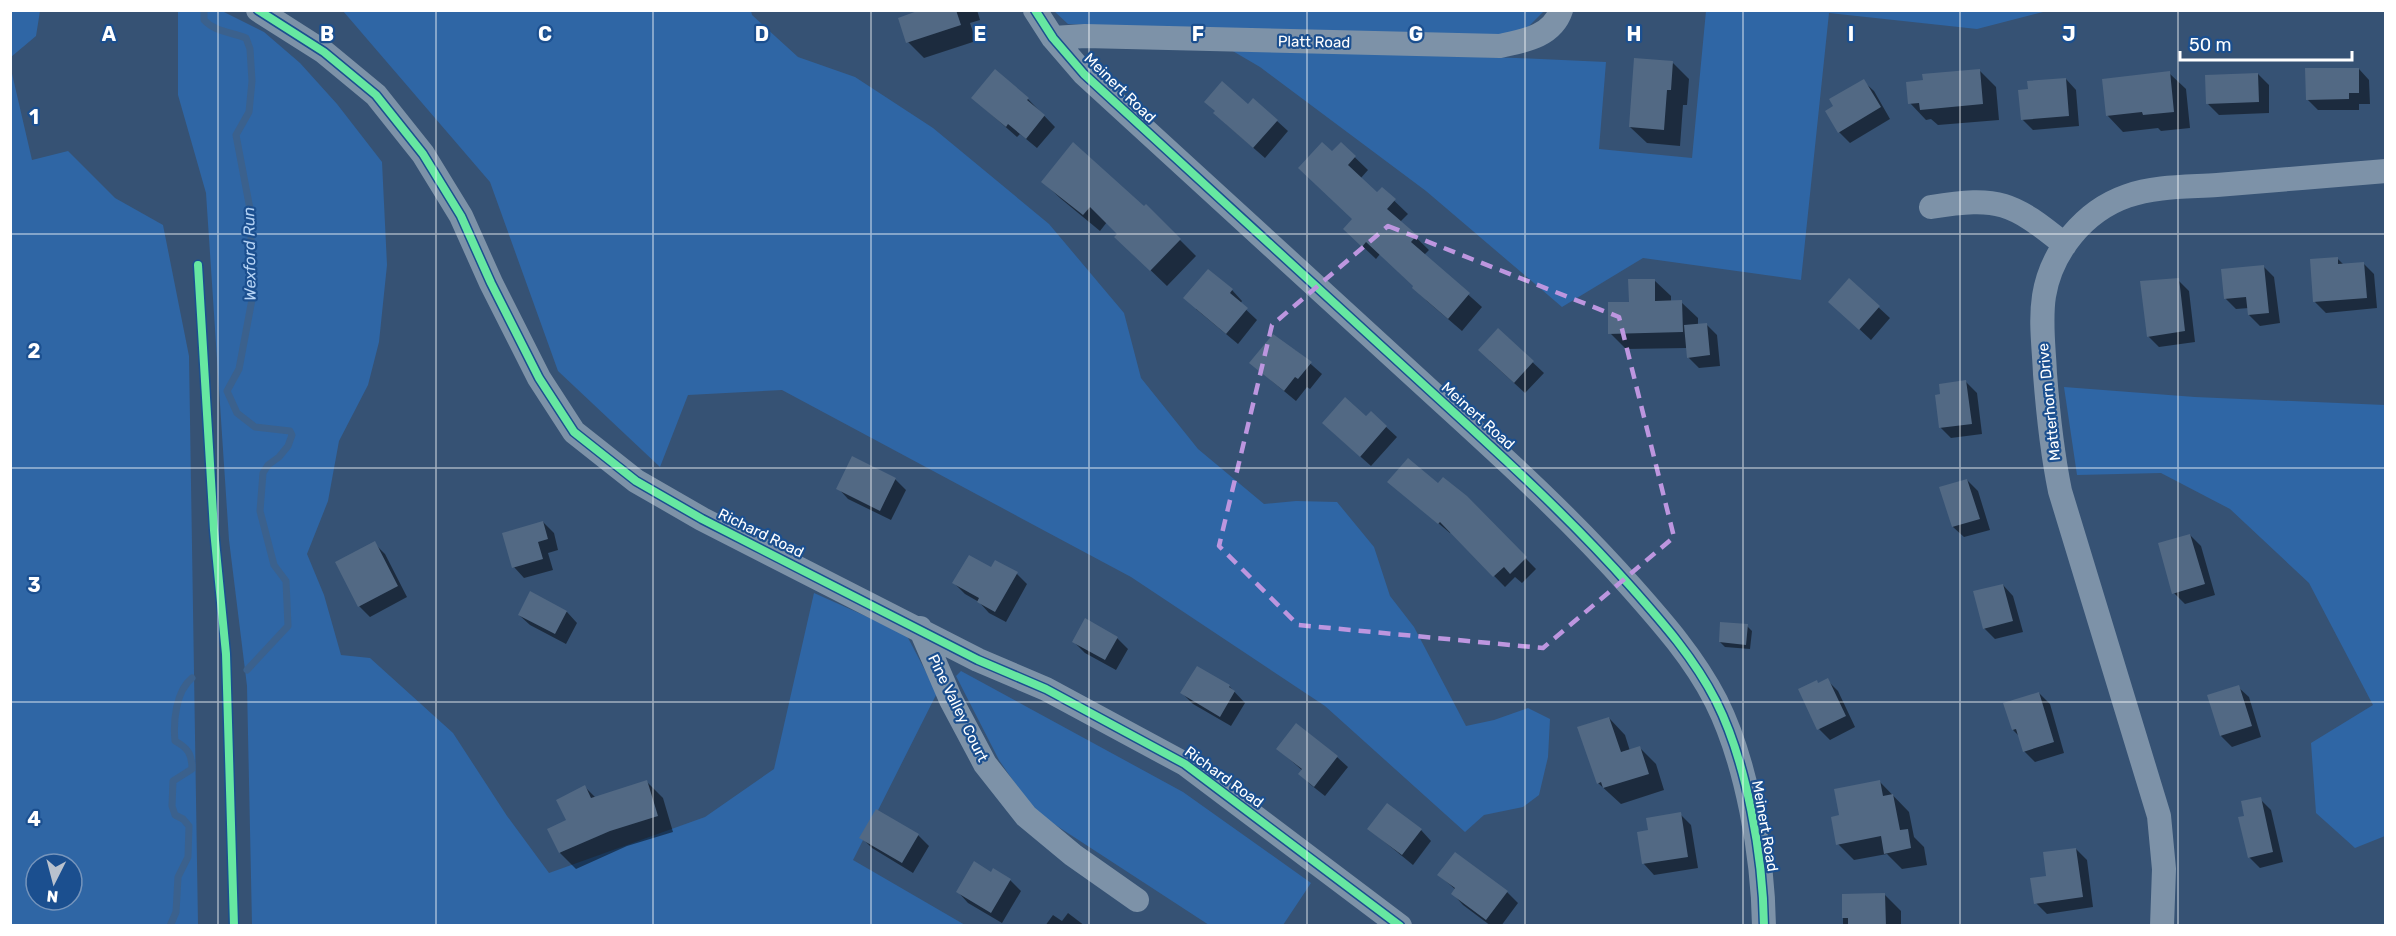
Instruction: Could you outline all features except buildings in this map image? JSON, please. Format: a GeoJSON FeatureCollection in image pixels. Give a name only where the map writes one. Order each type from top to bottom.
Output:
{"type":"FeatureCollection","features":[{"type":"Feature","properties":{"kind":"street","name":"Richard Road"},"geometry":{"type":"LineString","coordinates":[[258,10],[324,52],[376,95],[423,154],[461,216],[539,378],[574,432],[636,481],[702,519],[920,628],[978,660],[1046,689],[1185,764],[1377,918],[1400,926]]}},
{"type":"Feature","properties":{"kind":"street","name":"Meinert Road"},"geometry":{"type":"LineString","coordinates":[[1035,10],[1053,38],[1084,74],[1517,470],[1605,558],[1671,632],[1715,699],[1737,749],[1757,852],[1764,926]]}},
{"type":"Feature","properties":{"kind":"street","name":"Platt Road"},"geometry":{"type":"LineString","coordinates":[[1053,38],[1085,36],[1500,46],[1527,41],[1545,32],[1559,16],[1561,10]]}},
{"type":"Feature","properties":{"kind":"street","name":"Matterhorn Drive"},"geometry":{"type":"LineString","coordinates":[[2162,926],[2164,869],[2159,816],[2060,491],[2049,431],[2042,312],[2047,279],[2065,245],[2086,220],[2127,196],[2186,187],[2385,171]]}},
{"type":"Feature","properties":{"kind":"street"},"geometry":{"type":"LineString","coordinates":[[1931,207],[1988,201],[2009,206],[2032,219],[2065,245]]}},
{"type":"Feature","properties":{"kind":"street","name":"Pine Valley Court"},"geometry":{"type":"LineString","coordinates":[[920,628],[951,700],[985,764],[1026,816],[1073,855],[1137,900]]}},
{"type":"Feature","properties":{"kind":"highlighted area"},"geometry":{"type":"Polygon","coordinates":[[[1388,226],[1619,317],[1674,537],[1543,648],[1298,625],[1219,546],[1272,325],[1388,226]]]}},
{"type":"Feature","properties":{"kind":"shaded area"},"geometry":{"type":"Polygon","coordinates":[[[11,10],[40,11],[36,36],[11,57],[11,10]]]}},
{"type":"Feature","properties":{"kind":"shaded area"},"geometry":{"type":"Polygon","coordinates":[[[178,11],[222,11],[264,32],[300,63],[337,104],[382,162],[387,265],[379,342],[368,385],[339,441],[328,501],[307,554],[324,595],[341,655],[370,658],[453,733],[507,816],[549,873],[705,817],[774,769],[814,593],[906,634],[937,693],[853,860],[965,925],[252,925],[247,686],[229,540],[206,193],[178,95],[178,11]]]}},
{"type":"Feature","properties":{"kind":"shaded area"},"geometry":{"type":"Polygon","coordinates":[[[343,11],[751,11],[752,15],[798,57],[855,77],[933,128],[1049,224],[1124,313],[1141,378],[1198,449],[1264,504],[1296,501],[1337,502],[1374,547],[1390,596],[1414,627],[1466,726],[1494,720],[1528,708],[1550,719],[1548,757],[1539,795],[1523,807],[1484,815],[1465,832],[1325,706],[1131,577],[782,390],[688,395],[660,467],[558,371],[490,182],[343,11]]]}},
{"type":"Feature","properties":{"kind":"shaded area"},"geometry":{"type":"Polygon","coordinates":[[[1054,11],[1544,11],[1525,30],[1489,42],[1068,24],[1054,11]]]}},
{"type":"Feature","properties":{"kind":"shaded area"},"geometry":{"type":"Polygon","coordinates":[[[1706,11],[2047,11],[1977,29],[1829,13],[1801,280],[1643,258],[1562,307],[1426,191],[1260,67],[1231,50],[1606,62],[1599,149],[1692,158],[1706,11]]]}},
{"type":"Feature","properties":{"kind":"shaded area"},"geometry":{"type":"Polygon","coordinates":[[[10,65],[32,160],[68,151],[115,198],[163,225],[189,356],[198,925],[11,925],[10,65]]]}},
{"type":"Feature","properties":{"kind":"shaded area"},"geometry":{"type":"Polygon","coordinates":[[[2064,387],[2195,397],[2385,405],[2385,836],[2355,848],[2316,813],[2311,743],[2373,705],[2309,583],[2230,509],[2161,473],[2077,475],[2064,387]]]}},
{"type":"Feature","properties":{"kind":"shaded area"},"geometry":{"type":"Polygon","coordinates":[[[961,671],[1183,792],[1311,883],[1283,925],[1209,925],[1034,811],[999,760],[956,676],[961,671]]]}},
{"type":"Feature","properties":{"kind":"waterway","name":"Wexford Run"},"geometry":{"type":"LineString","coordinates":[[204,10],[204,20],[208,24],[246,38],[250,49],[252,81],[249,112],[236,135],[250,209],[253,294],[239,369],[227,391],[237,413],[255,427],[290,431],[292,435],[288,446],[263,473],[260,511],[274,565],[286,581],[288,626],[247,670]]}},
{"type":"Feature","properties":{"kind":"waterway","name":"Wexford Run"},"geometry":{"type":"LineString","coordinates":[[170,926],[176,912],[178,877],[188,857],[189,826],[175,815],[172,806],[173,781],[192,769],[188,752],[175,741],[175,716],[182,691],[192,678]]}},
{"type":"Feature","properties":{"kind":"cycle path"},"geometry":{"type":"LineString","coordinates":[[258,10],[324,52],[376,95],[423,154],[461,216],[491,283],[539,378],[574,432],[636,481],[702,519],[978,660],[1046,689],[1185,764],[1400,926]]}},
{"type":"Feature","properties":{"kind":"cycle path"},"geometry":{"type":"LineString","coordinates":[[1035,10],[1053,38],[1084,74],[1538,490],[1586,538],[1655,614],[1698,670],[1727,726],[1745,781],[1757,840],[1764,926]]}},
{"type":"Feature","properties":{"kind":"cycle path"},"geometry":{"type":"LineString","coordinates":[[198,265],[214,530],[226,654],[234,926]]}}]}
